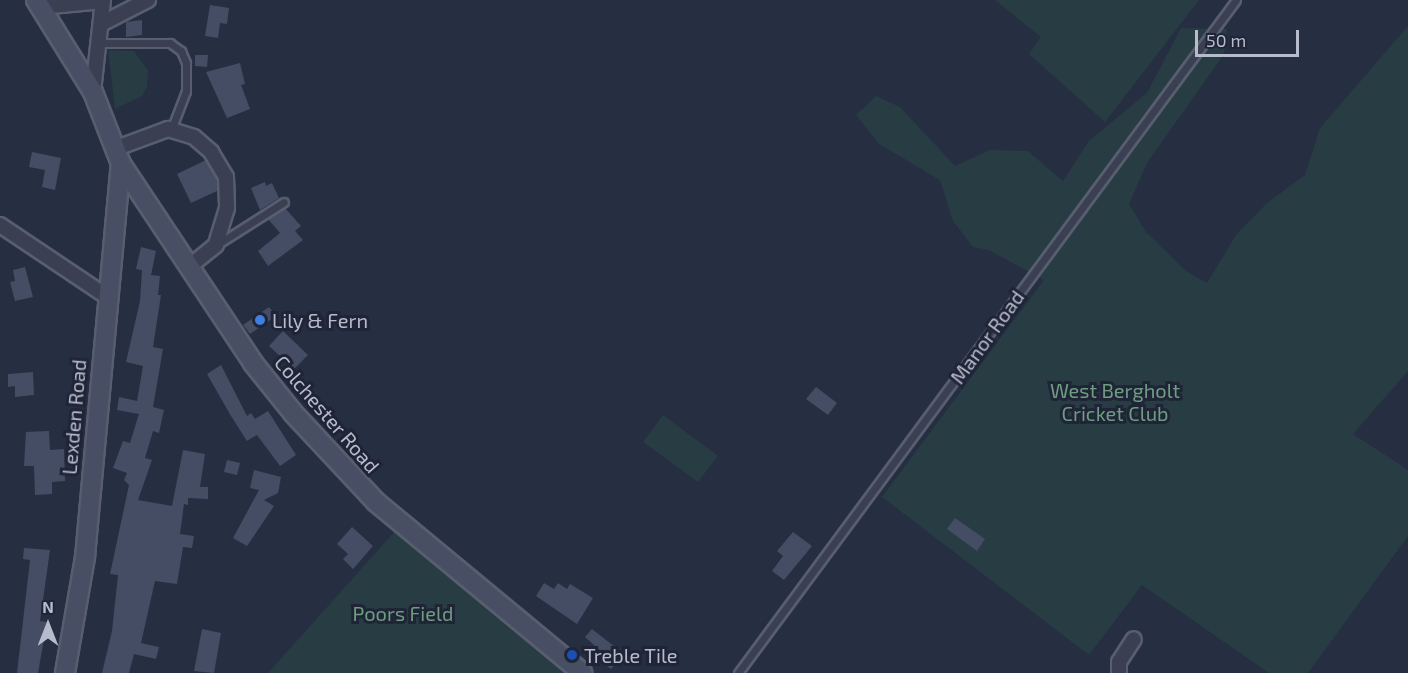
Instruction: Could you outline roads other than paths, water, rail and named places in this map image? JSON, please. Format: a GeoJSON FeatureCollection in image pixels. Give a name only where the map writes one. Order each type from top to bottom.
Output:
{"type":"FeatureCollection","features":[{"type":"Feature","properties":{"kind":"main road","name":"Colchester Road"},"geometry":{"type":"LineString","coordinates":[[38,4],[93,92],[118,157],[188,268],[253,363],[334,459],[376,502],[583,673]]}},
{"type":"Feature","properties":{"kind":"main road","name":"Lexden Road"},"geometry":{"type":"LineString","coordinates":[[65,673],[85,557],[118,157]]}},
{"type":"Feature","properties":{"kind":"street"},"geometry":{"type":"LineString","coordinates":[[101,24],[148,0]]}},
{"type":"Feature","properties":{"kind":"street"},"geometry":{"type":"LineString","coordinates":[[38,4],[103,1],[93,92]]}},
{"type":"Feature","properties":{"kind":"street"},"geometry":{"type":"LineString","coordinates":[[118,157],[171,130],[203,144],[226,177],[227,208],[216,245],[188,268]]}},
{"type":"Feature","properties":{"kind":"street"},"geometry":{"type":"LineString","coordinates":[[0,225],[106,296]]}},
{"type":"Feature","properties":{"kind":"street"},"geometry":{"type":"LineString","coordinates":[[1119,673],[1119,662],[1134,639]]}},
{"type":"Feature","properties":{"kind":"lane","name":"Manor Road"},"geometry":{"type":"LineString","coordinates":[[738,673],[1236,0]]}},
{"type":"Feature","properties":{"kind":"lane"},"geometry":{"type":"LineString","coordinates":[[99,43],[170,43],[181,51],[186,63],[186,91],[171,130]]}},
{"type":"Feature","properties":{"kind":"lane"},"geometry":{"type":"LineString","coordinates":[[216,245],[284,202]]}},
{"type":"Feature","properties":{"kind":"place","name":"Lily & Fern"},"geometry":{"type":"Point","coordinates":[260,320]}},
{"type":"Feature","properties":{"kind":"place","name":"Treble Tile"},"geometry":{"type":"Point","coordinates":[572,655]}},
{"type":"Feature","properties":{"kind":"park label","name":"West Bergholt Cricket Club"},"geometry":{"type":"Point","coordinates":[1115,402]}},
{"type":"Feature","properties":{"kind":"park label","name":"Poors Field"},"geometry":{"type":"Point","coordinates":[403,613]}}]}
